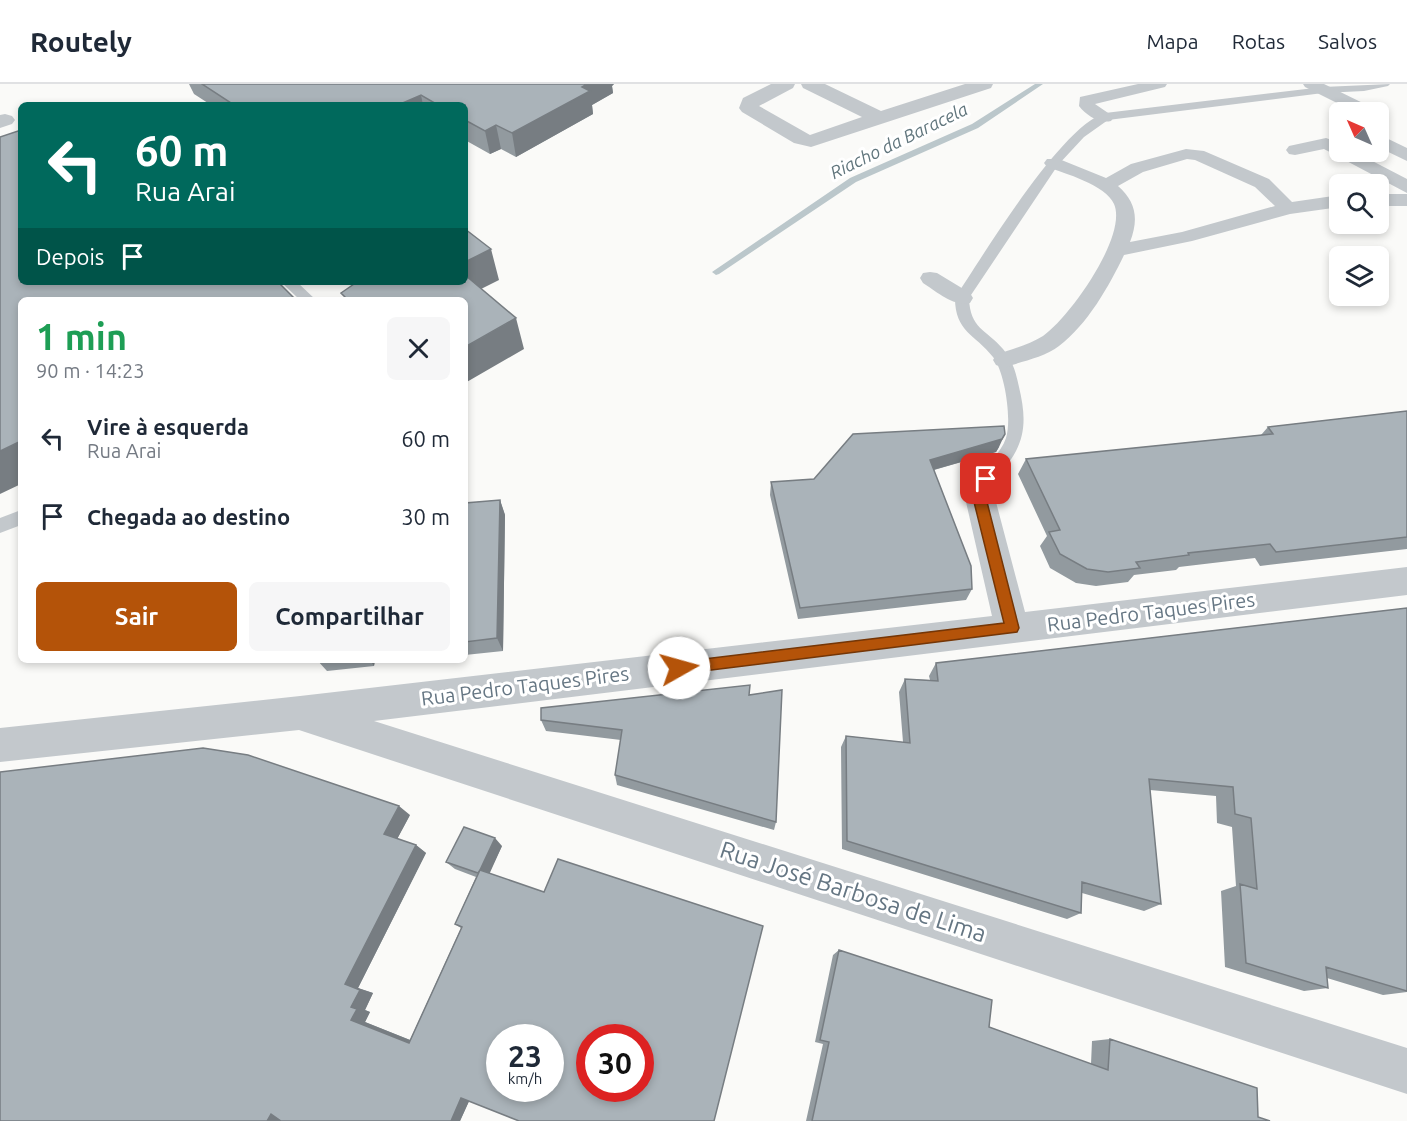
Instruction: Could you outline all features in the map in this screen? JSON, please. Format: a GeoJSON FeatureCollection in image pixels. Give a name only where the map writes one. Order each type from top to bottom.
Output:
{"type":"FeatureCollection","features":[{"type":"Feature","properties":{"kind":"street"},"geometry":{"type":"LineString","coordinates":[[786,84],[748,105],[752,112],[801,139],[811,141],[947,94],[984,84]]}},
{"type":"Feature","properties":{"kind":"street"},"geometry":{"type":"LineString","coordinates":[[810,84],[879,118]]}},
{"type":"Feature","properties":{"kind":"street"},"geometry":{"type":"LineString","coordinates":[[923,84],[947,94]]}},
{"type":"Feature","properties":{"kind":"street"},"geometry":{"type":"LineString","coordinates":[[1105,117],[1087,106],[1086,101],[1158,84]]}},
{"type":"Feature","properties":{"kind":"street"},"geometry":{"type":"LineString","coordinates":[[1317,87],[1346,102]]}},
{"type":"Feature","properties":{"kind":"street"},"geometry":{"type":"LineString","coordinates":[[1389,139],[1407,156]]}},
{"type":"Feature","properties":{"kind":"street"},"geometry":{"type":"LineString","coordinates":[[1295,150],[1329,147]]}},
{"type":"Feature","properties":{"kind":"street"},"geometry":{"type":"LineString","coordinates":[[1106,185],[1137,168],[1186,154],[1198,155],[1262,183],[1288,208]]}},
{"type":"Feature","properties":{"kind":"street"},"geometry":{"type":"LineString","coordinates":[[1364,162],[1407,187]]}},
{"type":"Feature","properties":{"kind":"street"},"geometry":{"type":"LineString","coordinates":[[1004,360],[1051,341],[1072,322],[1118,250],[1127,217],[1124,204],[1106,185],[1053,163]]}},
{"type":"Feature","properties":{"kind":"street"},"geometry":{"type":"LineString","coordinates":[[1389,200],[1407,200]]}},
{"type":"Feature","properties":{"kind":"street"},"geometry":{"type":"LineString","coordinates":[[1118,250],[1185,237],[1288,208],[1329,202]]}},
{"type":"Feature","properties":{"kind":"street"},"geometry":{"type":"LineString","coordinates":[[930,278],[962,298]]}},
{"type":"Feature","properties":{"kind":"street"},"geometry":{"type":"LineString","coordinates":[[986,479],[981,502],[1012,628]]}},
{"type":"Feature","properties":{"kind":"street","name":"Rua Pedro Taques Pires"},"geometry":{"type":"LineString","coordinates":[[0,745],[300,713],[1407,581]]}},
{"type":"Feature","properties":{"kind":"street","name":"Rua José Barbosa de Lima"},"geometry":{"type":"LineString","coordinates":[[300,713],[1407,1071]]}},
{"type":"Feature","properties":{"kind":"lane"},"geometry":{"type":"LineString","coordinates":[[986,479],[1012,448],[1018,427],[1016,402],[1004,360],[966,323],[961,312],[962,298],[1053,163],[1080,134],[1105,117],[1317,87],[1364,88],[1384,84]]}},
{"type":"Feature","properties":{"kind":"lane"},"geometry":{"type":"LineString","coordinates":[[292,285],[306,297]]}},
{"type":"Feature","properties":{"kind":"lane"},"geometry":{"type":"LineString","coordinates":[[0,526],[18,518]]}},
{"type":"Feature","properties":{"kind":"building"},"geometry":{"type":"Polygon","coordinates":[[[202,84],[587,84],[582,87],[590,91],[512,133],[496,125],[485,131],[468,122],[468,102],[433,102],[421,95],[405,102],[229,102],[202,84]]]}},
{"type":"Feature","properties":{"kind":"building"},"geometry":{"type":"Polygon","coordinates":[[[18,131],[18,285],[281,285],[293,297],[18,297],[18,442],[0,451],[0,137],[18,131]]]}},
{"type":"Feature","properties":{"kind":"building"},"geometry":{"type":"Polygon","coordinates":[[[468,231],[491,249],[468,260],[468,231]]]}},
{"type":"Feature","properties":{"kind":"building"},"geometry":{"type":"Polygon","coordinates":[[[468,278],[516,318],[468,345],[468,297],[345,297],[341,293],[353,285],[468,285],[468,278]]]}},
{"type":"Feature","properties":{"kind":"building"},"geometry":{"type":"Polygon","coordinates":[[[1407,411],[1407,537],[1276,552],[1270,544],[1188,553],[1189,555],[1136,562],[1140,568],[1108,572],[1087,569],[1060,554],[1049,532],[1060,530],[1026,459],[1273,434],[1268,427],[1407,411]]]}},
{"type":"Feature","properties":{"kind":"building"},"geometry":{"type":"Polygon","coordinates":[[[1004,426],[1005,434],[1002,439],[930,460],[971,566],[972,589],[800,608],[771,482],[814,479],[853,434],[1004,426]]]}},
{"type":"Feature","properties":{"kind":"building"},"geometry":{"type":"Polygon","coordinates":[[[500,500],[497,638],[468,642],[468,503],[500,500]]]}},
{"type":"Feature","properties":{"kind":"building"},"geometry":{"type":"Polygon","coordinates":[[[1407,608],[1407,991],[1326,967],[1328,988],[1246,963],[1240,884],[1257,889],[1251,818],[1235,814],[1233,787],[1149,779],[1161,904],[1082,882],[1081,913],[847,841],[846,736],[910,743],[905,679],[938,681],[936,663],[1407,608]]]}},
{"type":"Feature","properties":{"kind":"building"},"geometry":{"type":"Polygon","coordinates":[[[750,685],[749,695],[782,690],[776,822],[615,775],[622,730],[541,720],[541,708],[750,685]]]}},
{"type":"Feature","properties":{"kind":"building"},"geometry":{"type":"Polygon","coordinates":[[[203,748],[248,755],[399,806],[384,834],[416,845],[345,984],[360,990],[351,1007],[357,1009],[351,1020],[409,1043],[462,927],[455,924],[480,870],[544,892],[558,859],[763,926],[714,1121],[519,1121],[461,1098],[451,1121],[281,1121],[271,1114],[267,1121],[0,1121],[0,772],[203,748]]]}},
{"type":"Feature","properties":{"kind":"building"},"geometry":{"type":"Polygon","coordinates":[[[464,827],[495,838],[478,873],[446,862],[464,827]]]}},
{"type":"Feature","properties":{"kind":"building"},"geometry":{"type":"Polygon","coordinates":[[[839,950],[992,1000],[989,1027],[1108,1070],[1110,1039],[1257,1088],[1258,1117],[1270,1121],[812,1121],[829,1042],[820,1040],[839,950]]]}},
{"type":"Feature","properties":{"kind":"waterway","name":"Riacho da Baracela"},"geometry":{"type":"LineString","coordinates":[[716,272],[853,180],[975,126],[1040,84]]}},
{"type":"Feature","properties":{"kind":"route"},"geometry":{"type":"LineString","coordinates":[[679,668],[1012,628],[981,502],[986,479]]}}]}
